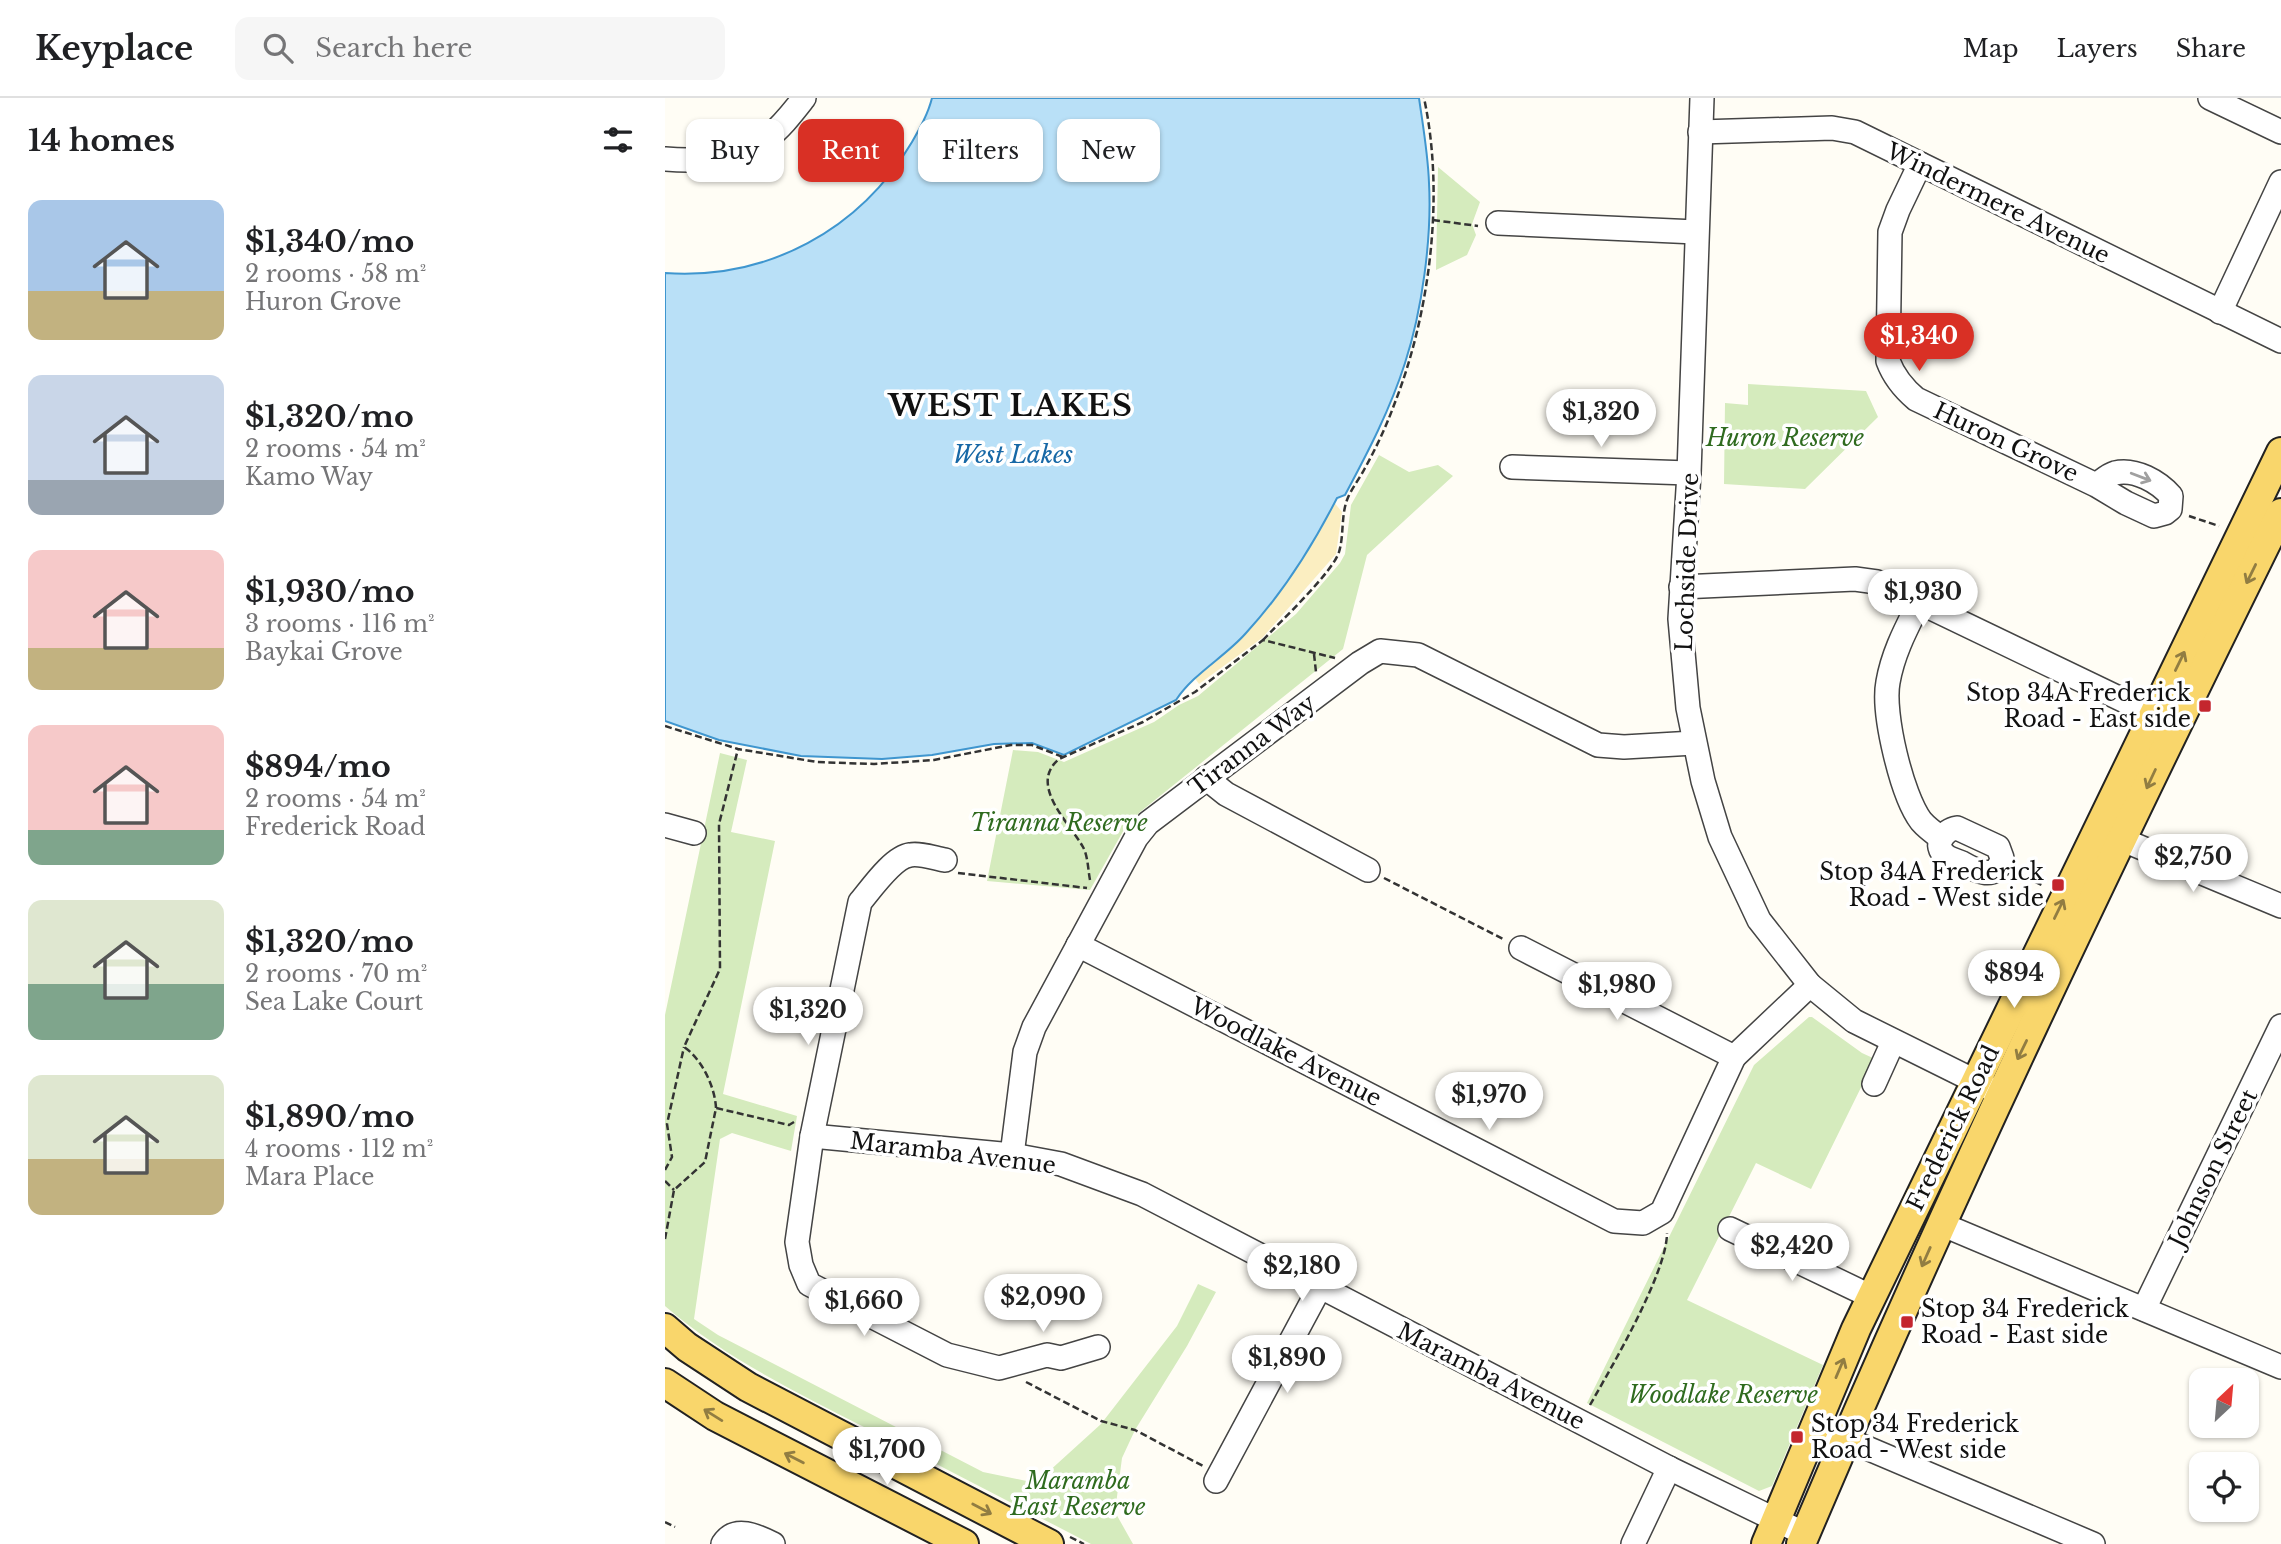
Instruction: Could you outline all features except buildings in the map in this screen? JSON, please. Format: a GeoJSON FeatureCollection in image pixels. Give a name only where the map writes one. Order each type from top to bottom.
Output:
{"type":"FeatureCollection","features":[{"type":"Feature","properties":{"kind":"main road","name":"Frederick Road"},"geometry":{"type":"LineString","coordinates":[[1771,1533],[1872,1297],[1975,1081],[2154,715],[2272,495],[2281,452]]}},
{"type":"Feature","properties":{"kind":"main road","name":"Frederick Road"},"geometry":{"type":"LineString","coordinates":[[1803,1539],[2001,1094],[2281,513]]}},
{"type":"Feature","properties":{"kind":"main road"},"geometry":{"type":"LineString","coordinates":[[665,1328],[687,1347],[747,1387],[1049,1544]]}},
{"type":"Feature","properties":{"kind":"main road"},"geometry":{"type":"LineString","coordinates":[[665,1383],[715,1416],[964,1544]]}},
{"type":"Feature","properties":{"kind":"street"},"geometry":{"type":"LineString","coordinates":[[665,159],[707,160],[739,152],[766,139],[804,98]]}},
{"type":"Feature","properties":{"kind":"street","name":"Lochside Drive"},"geometry":{"type":"LineString","coordinates":[[1702,98],[1689,473],[1680,619],[1694,743],[1720,837],[1759,920],[1810,985],[1854,1021],[2001,1094]]}},
{"type":"Feature","properties":{"kind":"street"},"geometry":{"type":"LineString","coordinates":[[2210,98],[2281,132]]}},
{"type":"Feature","properties":{"kind":"street","name":"Windermere Avenue"},"geometry":{"type":"LineString","coordinates":[[1700,132],[1832,128],[1855,132],[2281,341]]}},
{"type":"Feature","properties":{"kind":"street","name":"Huron Grove"},"geometry":{"type":"LineString","coordinates":[[1920,164],[1890,232],[1888,361],[1892,373],[1916,399],[2096,485],[2126,503],[2154,516],[2170,509],[2171,496],[2163,487],[2133,473],[2113,474],[2096,485]]}},
{"type":"Feature","properties":{"kind":"street"},"geometry":{"type":"LineString","coordinates":[[2220,312],[2281,182]]}},
{"type":"Feature","properties":{"kind":"street"},"geometry":{"type":"LineString","coordinates":[[1498,223],[1696,232]]}},
{"type":"Feature","properties":{"kind":"street"},"geometry":{"type":"LineString","coordinates":[[1512,467],[1689,473]]}},
{"type":"Feature","properties":{"kind":"street"},"geometry":{"type":"LineString","coordinates":[[1681,587],[1855,579],[1877,582],[2154,715]]}},
{"type":"Feature","properties":{"kind":"street"},"geometry":{"type":"LineString","coordinates":[[1919,603],[1895,652],[1887,685],[1888,727],[1915,812],[1928,828],[1941,838]]}},
{"type":"Feature","properties":{"kind":"street","name":"Tiranna Way"},"geometry":{"type":"LineString","coordinates":[[1011,1155],[1025,1052],[1034,1027],[1136,838],[1149,823],[1206,778],[1360,663],[1380,652],[1418,655],[1598,745],[1624,747],[1694,743]]}},
{"type":"Feature","properties":{"kind":"street"},"geometry":{"type":"LineString","coordinates":[[1206,778],[1226,794],[1368,870]]}},
{"type":"Feature","properties":{"kind":"street"},"geometry":{"type":"LineString","coordinates":[[665,825],[694,833]]}},
{"type":"Feature","properties":{"kind":"street"},"geometry":{"type":"LineString","coordinates":[[1957,828],[1994,845],[2001,854],[2000,866],[1991,873],[1979,872],[1946,856],[1940,846],[1941,838],[1946,831],[1957,828]]}},
{"type":"Feature","properties":{"kind":"street"},"geometry":{"type":"LineString","coordinates":[[2123,840],[2281,906]]}},
{"type":"Feature","properties":{"kind":"street"},"geometry":{"type":"LineString","coordinates":[[946,866],[909,855],[880,877],[860,902],[806,1127],[797,1242],[800,1265],[809,1284],[828,1296],[947,1355],[999,1367],[1047,1355],[1061,1358],[1098,1347]]}},
{"type":"Feature","properties":{"kind":"street","name":"Woodlake Avenue"},"geometry":{"type":"LineString","coordinates":[[1078,945],[1614,1222],[1643,1223],[1662,1212],[1734,1056],[1810,985]]}},
{"type":"Feature","properties":{"kind":"street"},"geometry":{"type":"LineString","coordinates":[[1521,948],[1734,1056]]}},
{"type":"Feature","properties":{"kind":"street","name":"Johnson Street"},"geometry":{"type":"LineString","coordinates":[[2144,1309],[2281,1026]]}},
{"type":"Feature","properties":{"kind":"street"},"geometry":{"type":"LineString","coordinates":[[1874,1084],[1893,1042]]}},
{"type":"Feature","properties":{"kind":"street","name":"Maramba Avenue"},"geometry":{"type":"LineString","coordinates":[[806,1127],[1061,1164],[1142,1194],[1669,1468],[1771,1533],[1803,1539]]}},
{"type":"Feature","properties":{"kind":"street"},"geometry":{"type":"LineString","coordinates":[[1941,1224],[2281,1367]]}},
{"type":"Feature","properties":{"kind":"street"},"geometry":{"type":"LineString","coordinates":[[1730,1229],[1872,1297]]}},
{"type":"Feature","properties":{"kind":"street"},"geometry":{"type":"LineString","coordinates":[[1216,1482],[1320,1287]]}},
{"type":"Feature","properties":{"kind":"street"},"geometry":{"type":"LineString","coordinates":[[1815,1426],[2093,1544]]}},
{"type":"Feature","properties":{"kind":"street"},"geometry":{"type":"LineString","coordinates":[[1633,1544],[1669,1468]]}},
{"type":"Feature","properties":{"kind":"street"},"geometry":{"type":"LineString","coordinates":[[723,1544],[726,1539],[740,1532],[756,1535],[773,1544]]}},
{"type":"Feature","properties":{"kind":"path"},"geometry":{"type":"LineString","coordinates":[[946,866],[1092,889],[1084,849],[1058,812],[1051,797],[1048,772],[1051,765],[1143,722],[1195,692],[1263,640],[1312,589],[1339,555],[1347,500],[1394,407],[1418,335],[1433,220],[1431,149],[1425,98]]}},
{"type":"Feature","properties":{"kind":"path"},"geometry":{"type":"LineString","coordinates":[[1433,220],[1473,227],[1498,223]]}},
{"type":"Feature","properties":{"kind":"path"},"geometry":{"type":"LineString","coordinates":[[2170,509],[2229,530]]}},
{"type":"Feature","properties":{"kind":"path"},"geometry":{"type":"LineString","coordinates":[[1263,640],[1335,658],[1343,654]]}},
{"type":"Feature","properties":{"kind":"path"},"geometry":{"type":"LineString","coordinates":[[1314,654],[1317,677]]}},
{"type":"Feature","properties":{"kind":"path"},"geometry":{"type":"LineString","coordinates":[[665,726],[738,749],[817,762],[874,764],[934,760],[1011,745],[1032,745],[1064,758]]}},
{"type":"Feature","properties":{"kind":"path"},"geometry":{"type":"LineString","coordinates":[[665,1170],[671,1157],[667,1124],[684,1046],[720,969],[719,824],[738,749]]}},
{"type":"Feature","properties":{"kind":"path"},"geometry":{"type":"LineString","coordinates":[[2000,866],[2054,891]]}},
{"type":"Feature","properties":{"kind":"path"},"geometry":{"type":"LineString","coordinates":[[1368,870],[1521,948]]}},
{"type":"Feature","properties":{"kind":"path"},"geometry":{"type":"LineString","coordinates":[[665,1239],[674,1190],[705,1162],[716,1108],[704,1070],[694,1054],[684,1046]]}},
{"type":"Feature","properties":{"kind":"path"},"geometry":{"type":"LineString","coordinates":[[716,1108],[806,1127]]}},
{"type":"Feature","properties":{"kind":"path"},"geometry":{"type":"LineString","coordinates":[[665,1181],[674,1190]]}},
{"type":"Feature","properties":{"kind":"path"},"geometry":{"type":"LineString","coordinates":[[1026,1382],[1101,1421],[1135,1430],[1205,1467],[1216,1482]]}},
{"type":"Feature","properties":{"kind":"path"},"geometry":{"type":"LineString","coordinates":[[665,1522],[675,1527]]}},
{"type":"Feature","properties":{"kind":"green space"},"geometry":{"type":"Polygon","coordinates":[[[1438,167],[1480,202],[1472,224],[1476,235],[1467,255],[1436,270],[1438,167]]]}},
{"type":"Feature","properties":{"kind":"green space","name":"Huron Reserve"},"geometry":{"type":"Polygon","coordinates":[[[1748,384],[1866,391],[1878,417],[1805,489],[1724,484],[1725,403],[1748,405],[1748,384]]]}},
{"type":"Feature","properties":{"kind":"green space","name":"Tiranna Reserve"},"geometry":{"type":"Polygon","coordinates":[[[1379,455],[1409,472],[1438,465],[1453,476],[1367,555],[1343,649],[1140,812],[1126,826],[1090,890],[987,881],[1013,750],[1038,752],[1064,762],[1154,722],[1198,696],[1296,614],[1340,563],[1345,554],[1351,505],[1379,455]]]}},
{"type":"Feature","properties":{"kind":"green space","name":"Maramba East Reserve"},"geometry":{"type":"Polygon","coordinates":[[[720,753],[747,760],[731,832],[775,841],[723,1094],[797,1116],[791,1151],[732,1133],[720,1139],[694,1319],[718,1335],[983,1472],[1036,1483],[1101,1424],[1177,1326],[1198,1284],[1216,1292],[1187,1346],[1135,1430],[1122,1458],[1115,1512],[1133,1544],[1091,1544],[786,1387],[711,1342],[665,1306],[665,1015],[720,753]]]}},
{"type":"Feature","properties":{"kind":"green space","name":"Woodlake Reserve"},"geometry":{"type":"Polygon","coordinates":[[[1809,1017],[1875,1059],[1811,1189],[1756,1163],[1687,1300],[1823,1365],[1772,1486],[1759,1491],[1587,1403],[1754,1065],[1809,1017]]]}},
{"type":"Feature","properties":{"kind":"sand"},"geometry":{"type":"Polygon","coordinates":[[[1333,501],[1342,512],[1336,554],[1262,638],[1199,684],[1194,677],[1333,501]]]}},
{"type":"Feature","properties":{"kind":"water","name":"West Lakes"},"geometry":{"type":"Polygon","coordinates":[[[932,98],[1419,98],[1430,204],[1427,250],[1421,298],[1411,343],[1385,414],[1345,495],[1337,498],[1296,569],[1246,633],[1183,690],[1176,700],[1064,755],[1032,743],[994,744],[932,755],[882,759],[801,756],[719,740],[665,721],[665,273],[703,273],[740,268],[775,258],[808,243],[838,224],[866,201],[883,182],[904,182],[904,154],[918,131],[918,182],[1043,182],[1043,119],[924,119],[932,98]]]}},
{"type":"Feature","properties":{"kind":"place","name":"Stop 34A Frederick Road - East side"},"geometry":{"type":"Point","coordinates":[2205,706]}},
{"type":"Feature","properties":{"kind":"place","name":"Stop 34A Frederick Road - West side"},"geometry":{"type":"Point","coordinates":[2058,885]}},
{"type":"Feature","properties":{"kind":"place","name":"Stop 34 Frederick Road - East side"},"geometry":{"type":"Point","coordinates":[1907,1322]}},
{"type":"Feature","properties":{"kind":"place","name":"Stop 34 Frederick Road - West side"},"geometry":{"type":"Point","coordinates":[1797,1437]}},
{"type":"Feature","properties":{"kind":"district","name":"WEST LAKES"},"geometry":{"type":"Point","coordinates":[1011,405]}}]}
